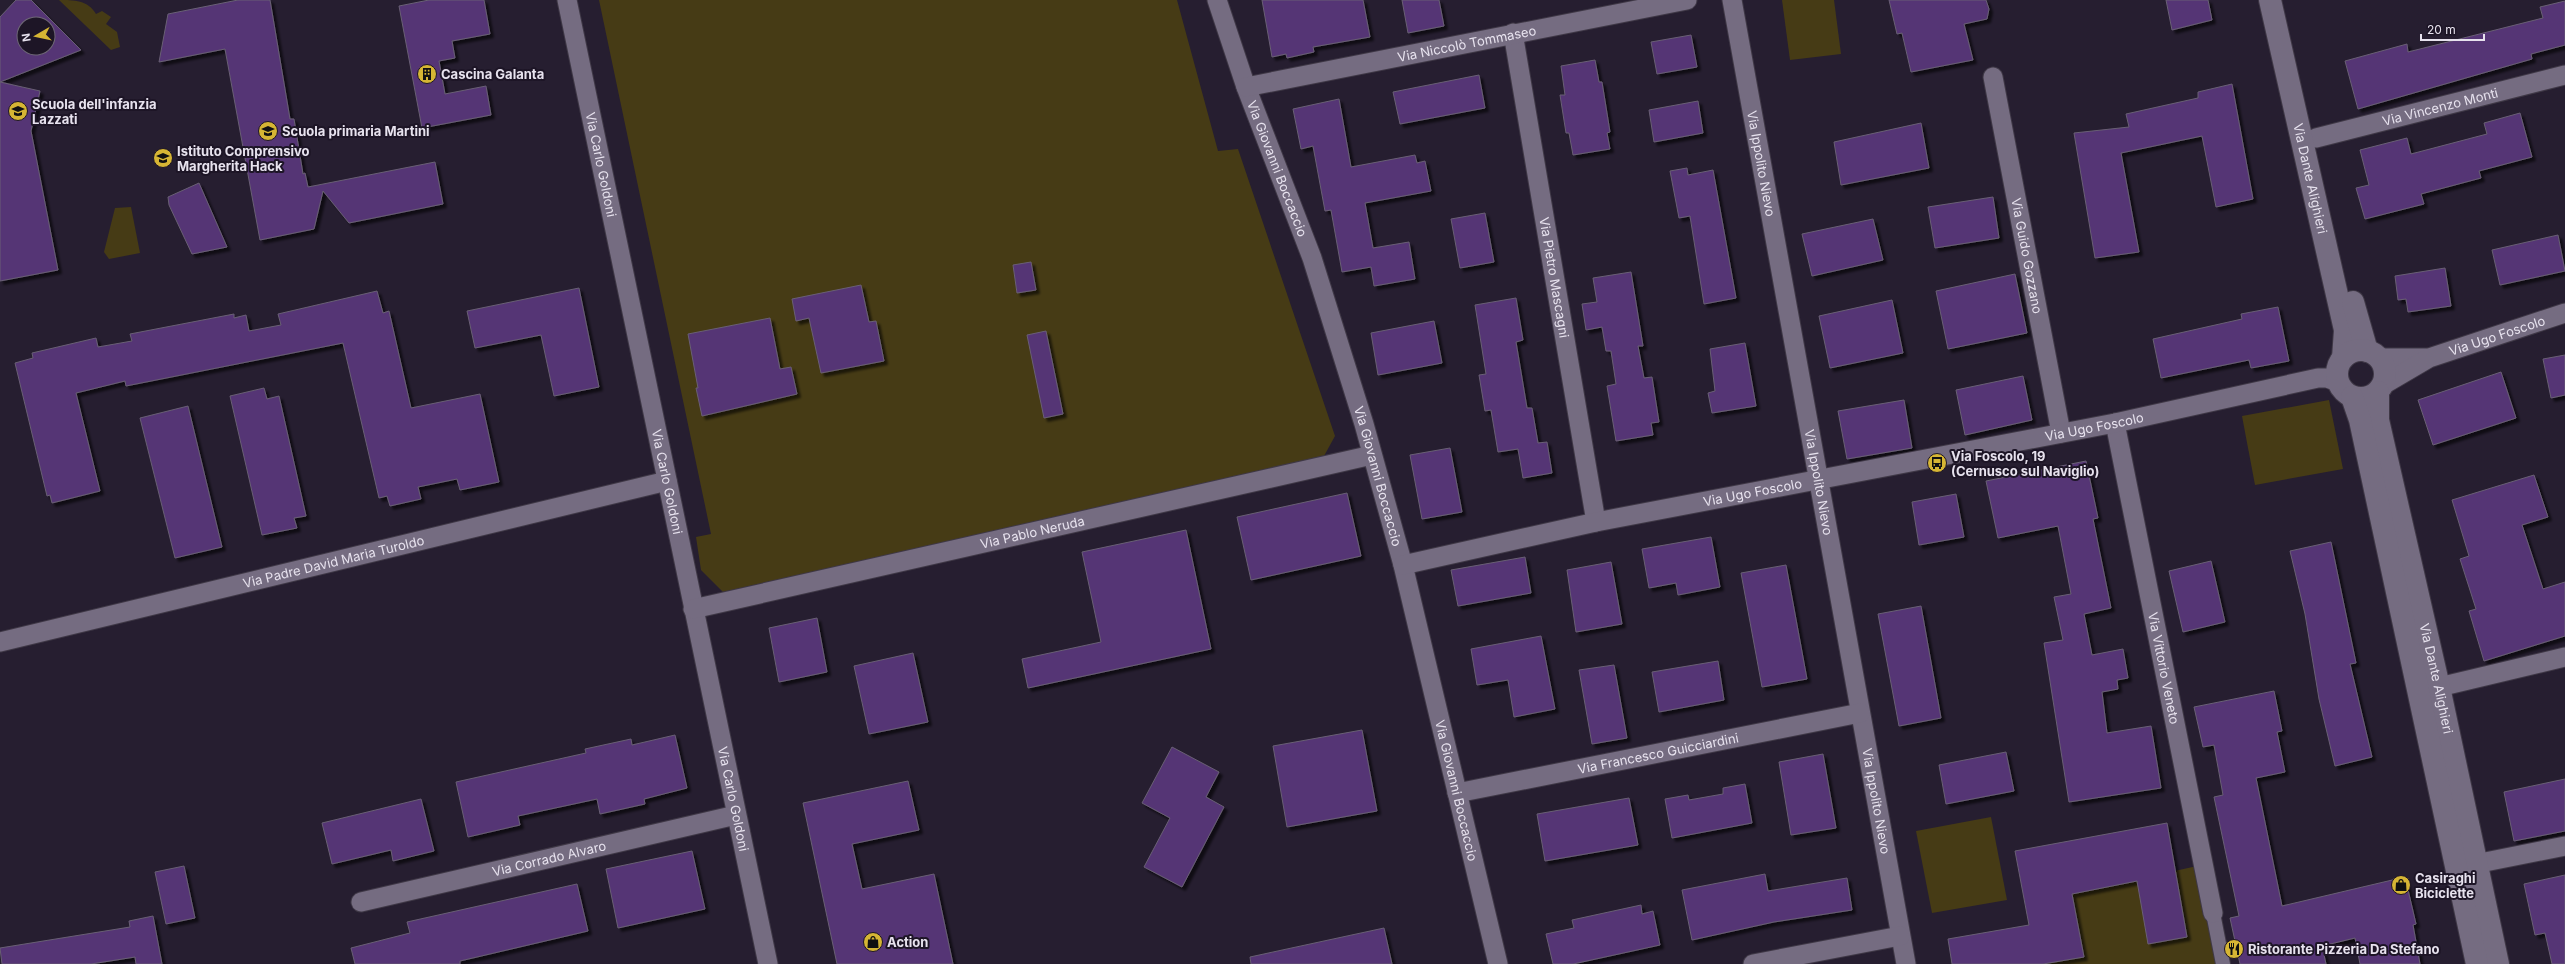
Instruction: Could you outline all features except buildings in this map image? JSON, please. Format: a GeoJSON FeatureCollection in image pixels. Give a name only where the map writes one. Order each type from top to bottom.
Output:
{"type":"FeatureCollection","features":[{"type":"Feature","properties":{"kind":"street","name":"Via Carlo Goldoni"},"geometry":{"type":"LineString","coordinates":[[567,0],[768,964]]}},
{"type":"Feature","properties":{"kind":"street","name":"Via Giovanni Boccaccio"},"geometry":{"type":"LineString","coordinates":[[1217,0],[1246,87],[1312,258],[1372,455],[1403,564],[1498,964]]}},
{"type":"Feature","properties":{"kind":"street","name":"Via Niccolò Tommaseo"},"geometry":{"type":"LineString","coordinates":[[1246,87],[1513,33],[1625,6],[1687,0]]}},
{"type":"Feature","properties":{"kind":"street","name":"Via Ippolito Nievo"},"geometry":{"type":"LineString","coordinates":[[1732,0],[1820,479],[1860,713],[1906,964]]}},
{"type":"Feature","properties":{"kind":"street","name":"Via Dante Alighieri"},"geometry":{"type":"LineString","coordinates":[[2270,0],[2345,330],[2343,358]]}},
{"type":"Feature","properties":{"kind":"street","name":"Via Dante Alighieri"},"geometry":{"type":"LineString","coordinates":[[2286,0],[2359,327],[2373,354]]}},
{"type":"Feature","properties":{"kind":"street","name":"Via Pietro Mascagni"},"geometry":{"type":"LineString","coordinates":[[1513,33],[1596,522]]}},
{"type":"Feature","properties":{"kind":"street","name":"Via Vincenzo Monti"},"geometry":{"type":"LineString","coordinates":[[2316,138],[2565,75]]}},
{"type":"Feature","properties":{"kind":"street","name":"Via Guido Gozzano"},"geometry":{"type":"LineString","coordinates":[[1993,77],[2061,433]]}},
{"type":"Feature","properties":{"kind":"street","name":"Via Ugo Foscolo"},"geometry":{"type":"LineString","coordinates":[[2380,389],[2429,358],[2565,313]]}},
{"type":"Feature","properties":{"kind":"street"},"geometry":{"type":"LineString","coordinates":[[2350,353],[2373,354],[2385,369],[2380,389],[2369,398],[2345,389],[2339,365],[2343,358],[2350,353]]}},
{"type":"Feature","properties":{"kind":"street","name":"Via Ugo Foscolo"},"geometry":{"type":"LineString","coordinates":[[2373,354],[2429,358]]}},
{"type":"Feature","properties":{"kind":"street","name":"Via Ugo Foscolo"},"geometry":{"type":"LineString","coordinates":[[1403,564],[1596,522],[2115,423],[2318,378],[2327,378],[2345,389]]}},
{"type":"Feature","properties":{"kind":"street","name":"Via Dante Alighieri"},"geometry":{"type":"LineString","coordinates":[[2345,389],[2360,420],[2477,964]]}},
{"type":"Feature","properties":{"kind":"street","name":"Via Dante Alighieri"},"geometry":{"type":"LineString","coordinates":[[2380,389],[2378,420],[2439,687],[2475,864],[2498,964]]}},
{"type":"Feature","properties":{"kind":"street","name":"Via Vittorio Veneto"},"geometry":{"type":"LineString","coordinates":[[2115,423],[2212,913]]}},
{"type":"Feature","properties":{"kind":"street","name":"Via Pablo Neruda"},"geometry":{"type":"LineString","coordinates":[[693,608],[1372,455]]}},
{"type":"Feature","properties":{"kind":"street","name":"Via Padre David Maria Turoldo"},"geometry":{"type":"LineString","coordinates":[[0,642],[667,481]]}},
{"type":"Feature","properties":{"kind":"street"},"geometry":{"type":"LineString","coordinates":[[2439,687],[2565,657]]}},
{"type":"Feature","properties":{"kind":"street","name":"Via Francesco Guicciardini"},"geometry":{"type":"LineString","coordinates":[[1457,793],[1860,713]]}},
{"type":"Feature","properties":{"kind":"street","name":"Via Corrado Alvaro"},"geometry":{"type":"LineString","coordinates":[[361,902],[736,815]]}},
{"type":"Feature","properties":{"kind":"street"},"geometry":{"type":"LineString","coordinates":[[2475,864],[2565,846]]}},
{"type":"Feature","properties":{"kind":"street"},"geometry":{"type":"LineString","coordinates":[[2212,913],[2223,964]]}},
{"type":"Feature","properties":{"kind":"street"},"geometry":{"type":"LineString","coordinates":[[1753,964],[1900,936]]}},
{"type":"Feature","properties":{"kind":"shaded area"},"geometry":{"type":"Polygon","coordinates":[[[59,0],[70,0],[85,3],[93,9],[96,14],[102,11],[111,17],[106,24],[117,32],[120,47],[111,50],[59,0]]]}},
{"type":"Feature","properties":{"kind":"shaded area"},"geometry":{"type":"Polygon","coordinates":[[[599,0],[1177,0],[1218,151],[1238,149],[1335,436],[1324,456],[723,592],[701,570],[696,537],[711,534],[599,0]]]}},
{"type":"Feature","properties":{"kind":"shaded area"},"geometry":{"type":"Polygon","coordinates":[[[1782,0],[1834,0],[1841,54],[1790,60],[1782,0]]]}},
{"type":"Feature","properties":{"kind":"shaded area"},"geometry":{"type":"Polygon","coordinates":[[[131,207],[140,253],[109,259],[104,252],[115,208],[131,207]]]}},
{"type":"Feature","properties":{"kind":"shaded area"},"geometry":{"type":"Polygon","coordinates":[[[2329,400],[2343,469],[2255,485],[2242,416],[2329,400]]]}},
{"type":"Feature","properties":{"kind":"shaded area"},"geometry":{"type":"Polygon","coordinates":[[[1991,817],[2007,900],[1932,913],[1916,831],[1991,817]]]}},
{"type":"Feature","properties":{"kind":"shaded area"},"geometry":{"type":"Polygon","coordinates":[[[2197,866],[2216,964],[2043,964],[2084,957],[2072,894],[2197,866]]]}},
{"type":"Feature","properties":{"kind":"place","name":"Cascina Galanta"},"geometry":{"type":"Point","coordinates":[427,74]}},
{"type":"Feature","properties":{"kind":"place","name":"Scuola dell'infanzia Lazzati"},"geometry":{"type":"Point","coordinates":[18,111]}},
{"type":"Feature","properties":{"kind":"place","name":"Scuola primaria Martini"},"geometry":{"type":"Point","coordinates":[268,131]}},
{"type":"Feature","properties":{"kind":"place","name":"Istituto Comprensivo Margherita Hack"},"geometry":{"type":"Point","coordinates":[163,158]}},
{"type":"Feature","properties":{"kind":"place","name":"Via Foscolo, 19 (Cernusco sul Naviglio)"},"geometry":{"type":"Point","coordinates":[1937,463]}},
{"type":"Feature","properties":{"kind":"place","name":"Casiraghi Biciclette"},"geometry":{"type":"Point","coordinates":[2401,885]}},
{"type":"Feature","properties":{"kind":"place","name":"Action"},"geometry":{"type":"Point","coordinates":[873,942]}},
{"type":"Feature","properties":{"kind":"place","name":"Ristorante Pizzeria Da Stefano"},"geometry":{"type":"Point","coordinates":[2234,949]}}]}
